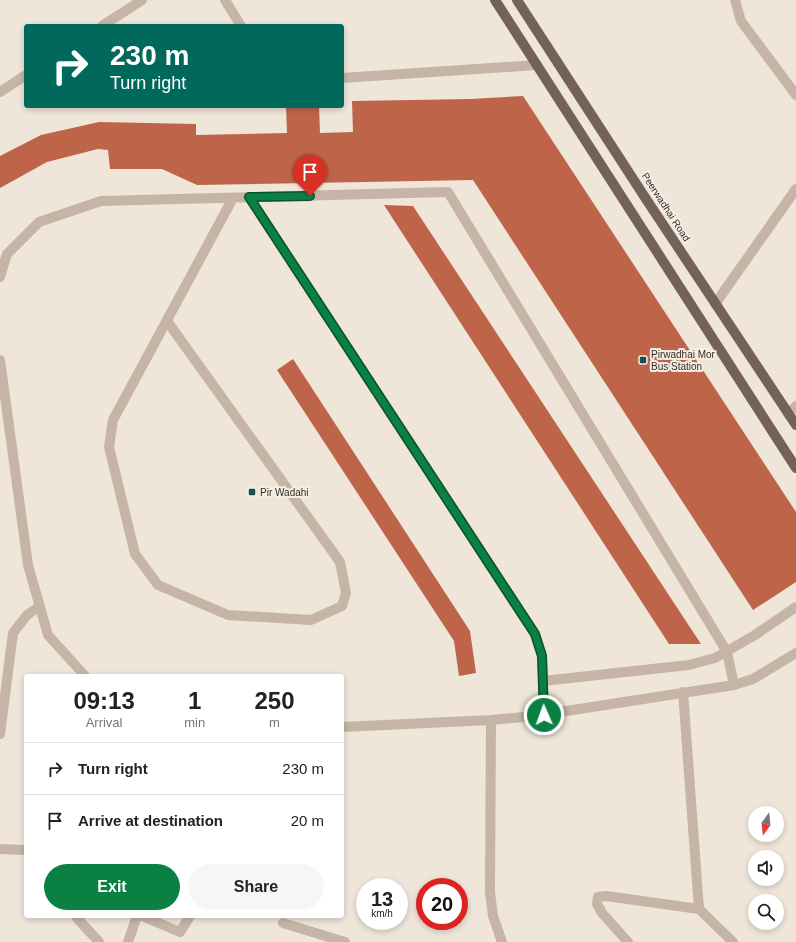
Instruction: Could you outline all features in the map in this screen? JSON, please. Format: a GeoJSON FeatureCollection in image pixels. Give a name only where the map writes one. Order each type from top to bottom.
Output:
{"type":"FeatureCollection","features":[{"type":"Feature","properties":{"kind":"main road"},"geometry":{"type":"LineString","coordinates":[[495,0],[796,468]]}},
{"type":"Feature","properties":{"kind":"main road","name":"Peerwadhai Road"},"geometry":{"type":"LineString","coordinates":[[517,0],[715,304],[792,410],[796,425]]}},
{"type":"Feature","properties":{"kind":"street"},"geometry":{"type":"LineString","coordinates":[[105,24],[142,0]]}},
{"type":"Feature","properties":{"kind":"street"},"geometry":{"type":"LineString","coordinates":[[225,0],[240,24]]}},
{"type":"Feature","properties":{"kind":"street"},"geometry":{"type":"LineString","coordinates":[[735,0],[740,21],[796,95]]}},
{"type":"Feature","properties":{"kind":"street"},"geometry":{"type":"LineString","coordinates":[[344,78],[537,65]]}},
{"type":"Feature","properties":{"kind":"street"},"geometry":{"type":"LineString","coordinates":[[0,92],[24,76]]}},
{"type":"Feature","properties":{"kind":"street"},"geometry":{"type":"LineString","coordinates":[[715,304],[796,189]]}},
{"type":"Feature","properties":{"kind":"street"},"geometry":{"type":"LineString","coordinates":[[0,277],[2,265],[7,254],[39,222],[101,201],[448,192],[727,652],[734,684]]}},
{"type":"Feature","properties":{"kind":"street"},"geometry":{"type":"LineString","coordinates":[[249,197],[535,634],[542,656],[544,715]]}},
{"type":"Feature","properties":{"kind":"street"},"geometry":{"type":"LineString","coordinates":[[167,321],[340,562],[346,593],[342,606],[311,620],[228,615],[158,585],[135,554],[109,447],[113,420],[233,198]]}},
{"type":"Feature","properties":{"kind":"street"},"geometry":{"type":"LineString","coordinates":[[0,365],[28,564],[48,635],[83,674]]}},
{"type":"Feature","properties":{"kind":"street"},"geometry":{"type":"LineString","coordinates":[[0,734],[5,666],[13,633],[27,615],[40,606]]}},
{"type":"Feature","properties":{"kind":"street"},"geometry":{"type":"LineString","coordinates":[[544,681],[689,665],[715,658],[727,652],[796,607]]}},
{"type":"Feature","properties":{"kind":"street"},"geometry":{"type":"LineString","coordinates":[[344,726],[491,720],[544,715],[734,684],[753,679],[796,653]]}},
{"type":"Feature","properties":{"kind":"street"},"geometry":{"type":"LineString","coordinates":[[683,692],[699,909]]}},
{"type":"Feature","properties":{"kind":"street"},"geometry":{"type":"LineString","coordinates":[[491,720],[490,892],[493,916],[502,942]]}},
{"type":"Feature","properties":{"kind":"street"},"geometry":{"type":"LineString","coordinates":[[0,849],[24,850]]}},
{"type":"Feature","properties":{"kind":"street"},"geometry":{"type":"LineString","coordinates":[[628,942],[602,913],[597,904],[598,897],[606,896],[699,909],[733,942]]}},
{"type":"Feature","properties":{"kind":"street"},"geometry":{"type":"LineString","coordinates":[[77,918],[99,942]]}},
{"type":"Feature","properties":{"kind":"street"},"geometry":{"type":"LineString","coordinates":[[128,942],[137,918]]}},
{"type":"Feature","properties":{"kind":"street"},"geometry":{"type":"LineString","coordinates":[[147,918],[180,932],[189,918]]}},
{"type":"Feature","properties":{"kind":"street"},"geometry":{"type":"LineString","coordinates":[[284,923],[345,942]]}},
{"type":"Feature","properties":{"kind":"building","name":"Pirwadhai Mor Bus Station"},"geometry":{"type":"Polygon","coordinates":[[[523,96],[796,512],[796,582],[753,610],[473,180],[197,185],[162,169],[110,169],[108,150],[98,149],[47,162],[0,188],[0,156],[41,135],[99,122],[196,124],[196,135],[287,133],[286,108],[319,108],[320,133],[353,132],[352,101],[471,99],[523,96]]]}},
{"type":"Feature","properties":{"kind":"building"},"geometry":{"type":"Polygon","coordinates":[[[384,205],[413,206],[701,644],[669,644],[384,205]]]}},
{"type":"Feature","properties":{"kind":"building"},"geometry":{"type":"Polygon","coordinates":[[[293,359],[470,631],[476,673],[459,676],[454,641],[277,370],[293,359]]]}},
{"type":"Feature","properties":{"kind":"place","name":"Pirwadhai Mor Bus Station"},"geometry":{"type":"Point","coordinates":[643,360]}},
{"type":"Feature","properties":{"kind":"place","name":"Pir Wadahi"},"geometry":{"type":"Point","coordinates":[252,492]}},
{"type":"Feature","properties":{"kind":"route"},"geometry":{"type":"LineString","coordinates":[[310,196],[249,197],[535,634],[542,656],[544,715]]}}]}
